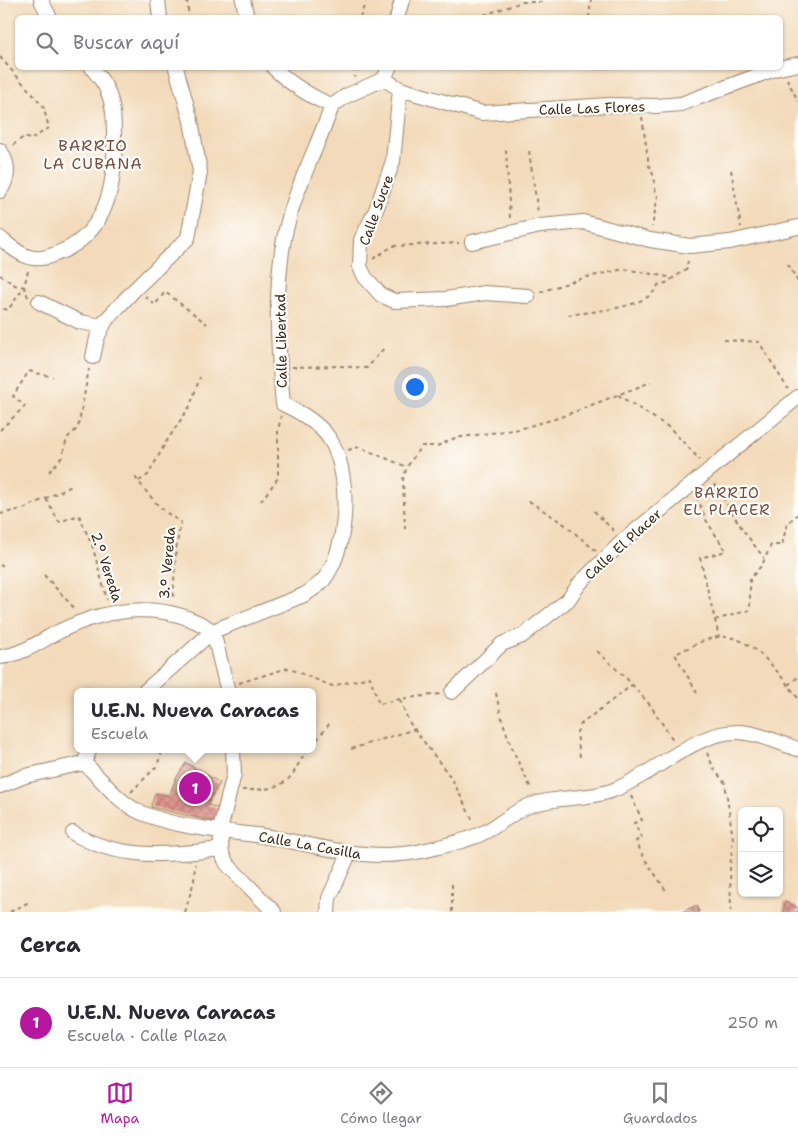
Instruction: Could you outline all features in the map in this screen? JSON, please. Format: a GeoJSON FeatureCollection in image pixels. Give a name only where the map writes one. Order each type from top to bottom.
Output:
{"type":"FeatureCollection","features":[{"type":"Feature","properties":{"kind":"street"},"geometry":{"type":"LineString","coordinates":[[41,0],[48,15]]}},
{"type":"Feature","properties":{"kind":"street"},"geometry":{"type":"LineString","coordinates":[[158,0],[160,15]]}},
{"type":"Feature","properties":{"kind":"street"},"geometry":{"type":"LineString","coordinates":[[243,0],[246,15]]}},
{"type":"Feature","properties":{"kind":"street"},"geometry":{"type":"LineString","coordinates":[[398,15],[402,0]]}},
{"type":"Feature","properties":{"kind":"street","name":"Calle Las Flores"},"geometry":{"type":"LineString","coordinates":[[783,68],[798,64]]}},
{"type":"Feature","properties":{"kind":"street"},"geometry":{"type":"LineString","coordinates":[[0,238],[22,255],[31,258],[45,258],[74,245],[94,227],[106,205],[112,188],[114,113],[106,87],[93,70]]}},
{"type":"Feature","properties":{"kind":"street"},"geometry":{"type":"LineString","coordinates":[[93,357],[102,326],[135,289],[188,238],[200,172],[191,121],[177,70]]}},
{"type":"Feature","properties":{"kind":"street"},"geometry":{"type":"LineString","coordinates":[[276,70],[286,81],[300,90],[332,106],[387,73]]}},
{"type":"Feature","properties":{"kind":"street","name":"Calle Las Flores"},"geometry":{"type":"LineString","coordinates":[[387,73],[400,88],[482,113],[681,104],[776,70]]}},
{"type":"Feature","properties":{"kind":"street","name":"Calle Sucre"},"geometry":{"type":"LineString","coordinates":[[360,267],[361,240],[376,210],[393,161],[400,88]]}},
{"type":"Feature","properties":{"kind":"street","name":"Calle Libertad"},"geometry":{"type":"LineString","coordinates":[[149,688],[213,631],[304,595],[318,586],[328,574],[335,558],[344,512],[344,493],[336,452],[328,437],[316,424],[283,404],[280,367],[279,293],[284,238],[300,186],[332,106]]}},
{"type":"Feature","properties":{"kind":"street"},"geometry":{"type":"LineString","coordinates":[[0,191],[8,175],[1,151]]}},
{"type":"Feature","properties":{"kind":"street"},"geometry":{"type":"LineString","coordinates":[[472,242],[511,231],[583,222],[650,240],[690,246],[743,239],[798,227]]}},
{"type":"Feature","properties":{"kind":"street"},"geometry":{"type":"LineString","coordinates":[[360,267],[373,287],[382,295],[394,301],[446,299],[485,293],[528,296]]}},
{"type":"Feature","properties":{"kind":"street"},"geometry":{"type":"LineString","coordinates":[[39,302],[80,322],[102,326]]}},
{"type":"Feature","properties":{"kind":"street","name":"Calle El Placer"},"geometry":{"type":"LineString","coordinates":[[452,692],[502,644],[522,636],[568,600],[580,583],[623,541],[796,398]]}},
{"type":"Feature","properties":{"kind":"street"},"geometry":{"type":"LineString","coordinates":[[0,657],[22,651],[85,620],[111,613],[156,610],[173,612],[199,622],[213,631],[227,688]]}},
{"type":"Feature","properties":{"kind":"street","name":"Calle La Casilla"},"geometry":{"type":"LineString","coordinates":[[84,763],[122,799],[142,813],[172,822],[286,840],[349,854],[377,856],[405,853],[463,841],[480,835],[531,805],[595,796],[625,784],[702,741],[738,732],[753,734],[798,749]]}},
{"type":"Feature","properties":{"kind":"street"},"geometry":{"type":"LineString","coordinates":[[0,786],[24,776],[84,763],[88,753]]}},
{"type":"Feature","properties":{"kind":"street"},"geometry":{"type":"LineString","coordinates":[[233,753],[234,774],[220,830],[221,849],[228,864],[274,912]]}},
{"type":"Feature","properties":{"kind":"street"},"geometry":{"type":"LineString","coordinates":[[74,833],[97,846],[136,855],[221,849]]}},
{"type":"Feature","properties":{"kind":"street"},"geometry":{"type":"LineString","coordinates":[[328,912],[329,898],[349,854]]}},
{"type":"Feature","properties":{"kind":"path"},"geometry":{"type":"LineString","coordinates":[[187,0],[190,15]]}},
{"type":"Feature","properties":{"kind":"path"},"geometry":{"type":"LineString","coordinates":[[484,15],[522,2],[541,2],[542,0]]}},
{"type":"Feature","properties":{"kind":"path"},"geometry":{"type":"LineString","coordinates":[[589,15],[590,0]]}},
{"type":"Feature","properties":{"kind":"path"},"geometry":{"type":"LineString","coordinates":[[361,15],[365,3]]}},
{"type":"Feature","properties":{"kind":"path"},"geometry":{"type":"LineString","coordinates":[[0,57],[43,106],[49,128],[30,140],[26,136],[1,151]]}},
{"type":"Feature","properties":{"kind":"path"},"geometry":{"type":"LineString","coordinates":[[783,70],[798,101]]}},
{"type":"Feature","properties":{"kind":"path"},"geometry":{"type":"LineString","coordinates":[[640,105],[649,166],[653,171],[655,190],[658,196],[650,240]]}},
{"type":"Feature","properties":{"kind":"path"},"geometry":{"type":"LineString","coordinates":[[506,150],[511,231]]}},
{"type":"Feature","properties":{"kind":"path"},"geometry":{"type":"LineString","coordinates":[[528,151],[540,226]]}},
{"type":"Feature","properties":{"kind":"path"},"geometry":{"type":"LineString","coordinates":[[731,170],[743,239]]}},
{"type":"Feature","properties":{"kind":"path"},"geometry":{"type":"LineString","coordinates":[[360,267],[393,246],[472,242]]}},
{"type":"Feature","properties":{"kind":"path"},"geometry":{"type":"LineString","coordinates":[[568,315],[639,303],[654,294],[658,285],[675,278],[687,269],[690,246]]}},
{"type":"Feature","properties":{"kind":"path"},"geometry":{"type":"LineString","coordinates":[[0,308],[8,310],[24,287],[31,258]]}},
{"type":"Feature","properties":{"kind":"path"},"geometry":{"type":"LineString","coordinates":[[788,264],[798,282]]}},
{"type":"Feature","properties":{"kind":"path"},"geometry":{"type":"LineString","coordinates":[[528,296],[583,278],[624,269],[675,278]]}},
{"type":"Feature","properties":{"kind":"path"},"geometry":{"type":"LineString","coordinates":[[0,275],[15,285],[24,287]]}},
{"type":"Feature","properties":{"kind":"path"},"geometry":{"type":"LineString","coordinates":[[24,287],[26,296],[39,302]]}},
{"type":"Feature","properties":{"kind":"path"},"geometry":{"type":"LineString","coordinates":[[135,289],[155,305],[165,292],[207,324]]}},
{"type":"Feature","properties":{"kind":"path"},"geometry":{"type":"LineString","coordinates":[[724,340],[759,342],[796,398]]}},
{"type":"Feature","properties":{"kind":"path"},"geometry":{"type":"LineString","coordinates":[[280,367],[339,366],[367,368],[385,347]]}},
{"type":"Feature","properties":{"kind":"path"},"geometry":{"type":"LineString","coordinates":[[49,472],[62,458],[67,438],[78,428],[87,376],[93,357]]}},
{"type":"Feature","properties":{"kind":"path"},"geometry":{"type":"LineString","coordinates":[[0,430],[25,406],[13,396],[29,371],[53,376]]}},
{"type":"Feature","properties":{"kind":"path"},"geometry":{"type":"LineString","coordinates":[[139,482],[148,475],[166,442],[190,406],[200,377]]}},
{"type":"Feature","properties":{"kind":"path"},"geometry":{"type":"LineString","coordinates":[[405,529],[403,479],[407,467],[421,446],[437,446],[455,438],[519,429],[558,418],[651,382]]}},
{"type":"Feature","properties":{"kind":"path"},"geometry":{"type":"LineString","coordinates":[[617,394],[670,428],[718,487],[743,530],[764,558]]}},
{"type":"Feature","properties":{"kind":"path"},"geometry":{"type":"LineString","coordinates":[[261,501],[278,478],[278,431],[283,404]]}},
{"type":"Feature","properties":{"kind":"path"},"geometry":{"type":"LineString","coordinates":[[336,452],[359,447],[407,467]]}},
{"type":"Feature","properties":{"kind":"path","name":"3.° Vereda"},"geometry":{"type":"LineString","coordinates":[[135,477],[148,496],[166,513],[181,522],[175,557],[173,612]]}},
{"type":"Feature","properties":{"kind":"path"},"geometry":{"type":"LineString","coordinates":[[692,484],[706,520],[726,551],[700,558],[719,637]]}},
{"type":"Feature","properties":{"kind":"path"},"geometry":{"type":"LineString","coordinates":[[0,514],[23,509],[72,486]]}},
{"type":"Feature","properties":{"kind":"path","name":"2.° Vereda"},"geometry":{"type":"LineString","coordinates":[[46,499],[59,522],[79,515],[93,548],[111,613]]}},
{"type":"Feature","properties":{"kind":"path"},"geometry":{"type":"LineString","coordinates":[[529,501],[564,524],[605,559]]}},
{"type":"Feature","properties":{"kind":"path"},"geometry":{"type":"LineString","coordinates":[[594,511],[623,541]]}},
{"type":"Feature","properties":{"kind":"path"},"geometry":{"type":"LineString","coordinates":[[715,620],[750,610],[750,579],[762,565],[771,545],[782,545],[787,524],[798,514]]}},
{"type":"Feature","properties":{"kind":"path"},"geometry":{"type":"LineString","coordinates":[[44,575],[85,620]]}},
{"type":"Feature","properties":{"kind":"path"},"geometry":{"type":"LineString","coordinates":[[697,693],[675,654],[719,637],[736,639],[756,651],[775,667],[798,698]]}},
{"type":"Feature","properties":{"kind":"path"},"geometry":{"type":"LineString","coordinates":[[598,650],[632,685],[682,752]]}},
{"type":"Feature","properties":{"kind":"path"},"geometry":{"type":"LineString","coordinates":[[230,688],[288,668],[332,686],[370,677],[379,704],[400,698],[452,692]]}},
{"type":"Feature","properties":{"kind":"path"},"geometry":{"type":"LineString","coordinates":[[788,685],[798,677]]}},
{"type":"Feature","properties":{"kind":"path"},"geometry":{"type":"LineString","coordinates":[[580,757],[577,732],[581,724],[632,685]]}},
{"type":"Feature","properties":{"kind":"path"},"geometry":{"type":"LineString","coordinates":[[496,693],[502,724],[538,804]]}},
{"type":"Feature","properties":{"kind":"path"},"geometry":{"type":"LineString","coordinates":[[400,698],[409,722],[452,779],[480,835]]}},
{"type":"Feature","properties":{"kind":"path"},"geometry":{"type":"LineString","coordinates":[[316,741],[330,722]]}},
{"type":"Feature","properties":{"kind":"path"},"geometry":{"type":"LineString","coordinates":[[351,749],[415,730]]}},
{"type":"Feature","properties":{"kind":"path"},"geometry":{"type":"LineString","coordinates":[[702,741],[714,769],[724,783],[733,839],[730,868],[731,912]]}},
{"type":"Feature","properties":{"kind":"path"},"geometry":{"type":"LineString","coordinates":[[122,799],[157,766],[162,753]]}},
{"type":"Feature","properties":{"kind":"path"},"geometry":{"type":"LineString","coordinates":[[230,791],[262,790],[281,784],[293,774],[300,758],[306,753]]}},
{"type":"Feature","properties":{"kind":"path"},"geometry":{"type":"LineString","coordinates":[[625,784],[642,820],[634,823],[642,838],[636,841],[644,858],[667,892]]}},
{"type":"Feature","properties":{"kind":"path"},"geometry":{"type":"LineString","coordinates":[[185,912],[194,881],[195,852]]}},
{"type":"Feature","properties":{"kind":"path"},"geometry":{"type":"LineString","coordinates":[[452,883],[452,912]]}},
{"type":"Feature","properties":{"kind":"path"},"geometry":{"type":"LineString","coordinates":[[10,912],[29,902]]}},
{"type":"Feature","properties":{"kind":"building"},"geometry":{"type":"Polygon","coordinates":[[[186,763],[220,783],[208,805],[218,808],[215,822],[151,807],[155,793],[169,796],[176,778],[186,763]]]}},
{"type":"Feature","properties":{"kind":"building"},"geometry":{"type":"Polygon","coordinates":[[[785,902],[798,908],[798,912],[783,912],[785,902]]]}},
{"type":"Feature","properties":{"kind":"building"},"geometry":{"type":"Polygon","coordinates":[[[697,905],[699,912],[682,912],[697,905]]]}},
{"type":"Feature","properties":{"kind":"place","name":"U.E.N. Nueva Caracas"},"geometry":{"type":"Point","coordinates":[195,788]}},
{"type":"Feature","properties":{"kind":"district","name":"BARRIO LA CUBANA"},"geometry":{"type":"Point","coordinates":[93,154]}},
{"type":"Feature","properties":{"kind":"district","name":"BARRIO EL PLACER"},"geometry":{"type":"Point","coordinates":[727,502]}}]}
